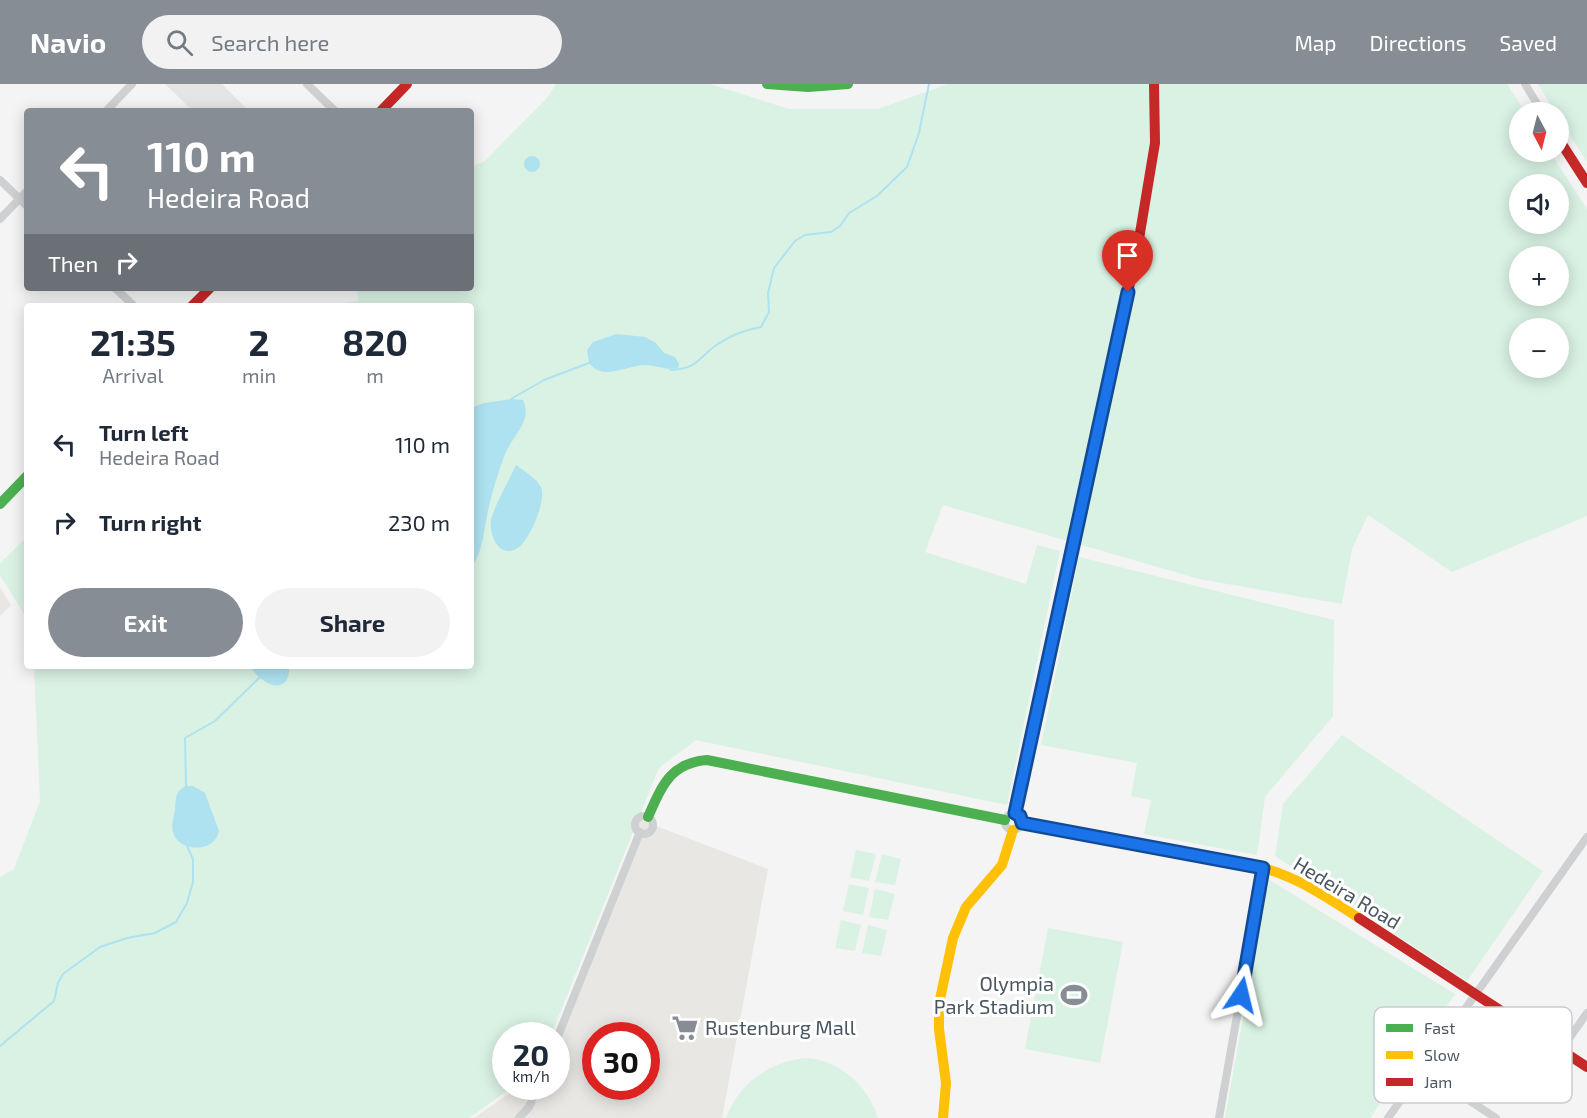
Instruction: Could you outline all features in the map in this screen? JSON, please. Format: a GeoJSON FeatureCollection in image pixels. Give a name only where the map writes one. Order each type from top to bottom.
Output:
{"type":"FeatureCollection","features":[{"type":"Feature","properties":{"kind":"street"},"geometry":{"type":"LineString","coordinates":[[109,108],[132,84]]}},
{"type":"Feature","properties":{"kind":"street"},"geometry":{"type":"LineString","coordinates":[[307,84],[332,108]]}},
{"type":"Feature","properties":{"kind":"street"},"geometry":{"type":"LineString","coordinates":[[384,108],[407,84]]}},
{"type":"Feature","properties":{"kind":"street"},"geometry":{"type":"LineString","coordinates":[[767,84],[804,89],[848,84]]}},
{"type":"Feature","properties":{"kind":"street"},"geometry":{"type":"LineString","coordinates":[[943,1118],[946,1083],[939,1029],[939,1004],[953,938],[966,907],[1002,865],[1017,822],[1137,251],[1155,143],[1154,84]]}},
{"type":"Feature","properties":{"kind":"street"},"geometry":{"type":"LineString","coordinates":[[1525,84],[1536,102]]}},
{"type":"Feature","properties":{"kind":"street"},"geometry":{"type":"LineString","coordinates":[[1569,155],[1587,183]]}},
{"type":"Feature","properties":{"kind":"street"},"geometry":{"type":"LineString","coordinates":[[0,180],[24,203]]}},
{"type":"Feature","properties":{"kind":"street"},"geometry":{"type":"LineString","coordinates":[[0,219],[24,194]]}},
{"type":"Feature","properties":{"kind":"street"},"geometry":{"type":"LineString","coordinates":[[118,291],[131,303]]}},
{"type":"Feature","properties":{"kind":"street"},"geometry":{"type":"LineString","coordinates":[[195,303],[207,291]]}},
{"type":"Feature","properties":{"kind":"street"},"geometry":{"type":"LineString","coordinates":[[0,504],[24,479]]}},
{"type":"Feature","properties":{"kind":"street"},"geometry":{"type":"LineString","coordinates":[[648,817],[666,779],[682,765],[701,759],[1005,820]]}},
{"type":"Feature","properties":{"kind":"street"},"geometry":{"type":"LineString","coordinates":[[643,816],[648,817],[652,824],[651,830],[646,833],[640,832],[635,826],[636,820],[643,816]]}},
{"type":"Feature","properties":{"kind":"street"},"geometry":{"type":"LineString","coordinates":[[1005,820],[1008,816],[1017,822]]}},
{"type":"Feature","properties":{"kind":"street"},"geometry":{"type":"LineString","coordinates":[[1005,820],[1006,826],[1017,822]]}},
{"type":"Feature","properties":{"kind":"street","name":"Hedeira Road"},"geometry":{"type":"LineString","coordinates":[[1017,822],[1263,868],[1287,875],[1495,1007]]}},
{"type":"Feature","properties":{"kind":"street"},"geometry":{"type":"LineString","coordinates":[[564,1022],[640,832]]}},
{"type":"Feature","properties":{"kind":"street"},"geometry":{"type":"LineString","coordinates":[[1468,1007],[1587,837]]}},
{"type":"Feature","properties":{"kind":"street"},"geometry":{"type":"LineString","coordinates":[[1219,1118],[1263,868]]}},
{"type":"Feature","properties":{"kind":"street"},"geometry":{"type":"LineString","coordinates":[[1572,1034],[1587,1013]]}},
{"type":"Feature","properties":{"kind":"street","name":"Hedeira Road"},"geometry":{"type":"LineString","coordinates":[[1572,1057],[1587,1067]]}},
{"type":"Feature","properties":{"kind":"street"},"geometry":{"type":"LineString","coordinates":[[519,1118],[532,1100]]}},
{"type":"Feature","properties":{"kind":"street"},"geometry":{"type":"LineString","coordinates":[[1388,1118],[1399,1103]]}},
{"type":"Feature","properties":{"kind":"street"},"geometry":{"type":"LineString","coordinates":[[1473,1103],[1496,1118]]}},
{"type":"Feature","properties":{"kind":"shaded area"},"geometry":{"type":"Polygon","coordinates":[[[165,84],[222,84],[246,108],[190,108],[165,84]]]}},
{"type":"Feature","properties":{"kind":"shaded area"},"geometry":{"type":"Polygon","coordinates":[[[0,587],[11,605],[0,616],[0,587]]]}},
{"type":"Feature","properties":{"kind":"shaded area"},"geometry":{"type":"Polygon","coordinates":[[[641,820],[768,869],[722,1118],[474,1118],[500,1100],[570,1100],[570,1022],[559,1022],[641,820]]]}},
{"type":"Feature","properties":{"kind":"green space"},"geometry":{"type":"Polygon","coordinates":[[[556,84],[710,84],[789,109],[878,109],[948,84],[1507,84],[1519,102],[1509,102],[1509,162],[1556,162],[1564,174],[1509,174],[1509,234],[1569,234],[1569,181],[1587,209],[1587,516],[1452,572],[1368,515],[1352,549],[1342,604],[1199,579],[943,505],[925,552],[1026,584],[1037,545],[1060,551],[1007,805],[696,740],[659,768],[556,1022],[492,1022],[492,1100],[494,1100],[469,1118],[0,1118],[0,877],[14,869],[40,801],[34,669],[474,669],[474,303],[345,303],[358,301],[357,291],[474,291],[474,165],[484,162],[547,98],[556,84]]]}},
{"type":"Feature","properties":{"kind":"green space"},"geometry":{"type":"Polygon","coordinates":[[[1538,84],[1587,84],[1587,162],[1569,134],[1569,102],[1549,102],[1538,84]]]}},
{"type":"Feature","properties":{"kind":"green space"},"geometry":{"type":"Polygon","coordinates":[[[24,540],[24,614],[0,575],[0,563],[24,540]]]}},
{"type":"Feature","properties":{"kind":"green space"},"geometry":{"type":"Polygon","coordinates":[[[1079,557],[1334,620],[1333,716],[1265,797],[1257,855],[1144,834],[1151,800],[1131,796],[1137,763],[1041,745],[1079,557]]]}},
{"type":"Feature","properties":{"kind":"green space"},"geometry":{"type":"Polygon","coordinates":[[[1342,735],[1543,871],[1467,981],[1275,856],[1283,804],[1342,735]]]}},
{"type":"Feature","properties":{"kind":"green space"},"geometry":{"type":"Polygon","coordinates":[[[856,850],[876,854],[869,881],[850,877],[856,850]]]}},
{"type":"Feature","properties":{"kind":"green space"},"geometry":{"type":"Polygon","coordinates":[[[882,854],[901,859],[895,885],[875,882],[882,854]]]}},
{"type":"Feature","properties":{"kind":"green space"},"geometry":{"type":"Polygon","coordinates":[[[1268,879],[1455,994],[1446,1007],[1374,1007],[1374,1103],[1380,1103],[1370,1118],[1225,1118],[1268,879]]]}},
{"type":"Feature","properties":{"kind":"green space"},"geometry":{"type":"Polygon","coordinates":[[[849,884],[869,888],[863,915],[843,911],[849,884]]]}},
{"type":"Feature","properties":{"kind":"green space"},"geometry":{"type":"Polygon","coordinates":[[[875,889],[895,894],[888,920],[869,917],[875,889]]]}},
{"type":"Feature","properties":{"kind":"green space"},"geometry":{"type":"Polygon","coordinates":[[[841,920],[861,925],[855,951],[835,948],[841,920]]]}},
{"type":"Feature","properties":{"kind":"green space"},"geometry":{"type":"Polygon","coordinates":[[[868,925],[887,930],[881,956],[862,953],[868,925]]]}},
{"type":"Feature","properties":{"kind":"green space","name":"Olympia Park Stadium"},"geometry":{"type":"Polygon","coordinates":[[[1048,928],[1123,942],[1100,1063],[1025,1049],[1048,928]]]}},
{"type":"Feature","properties":{"kind":"green space"},"geometry":{"type":"Polygon","coordinates":[[[806,1058],[830,1064],[851,1077],[867,1095],[878,1118],[726,1118],[739,1094],[757,1076],[780,1064],[806,1058]]]}},
{"type":"Feature","properties":{"kind":"water"},"geometry":{"type":"Polygon","coordinates":[[[532,156],[540,164],[532,172],[524,164],[532,156]]]}},
{"type":"Feature","properties":{"kind":"water"},"geometry":{"type":"Polygon","coordinates":[[[617,334],[645,337],[656,343],[664,353],[675,357],[679,364],[678,368],[644,365],[603,372],[592,367],[587,350],[593,342],[617,334]]]}},
{"type":"Feature","properties":{"kind":"water"},"geometry":{"type":"Polygon","coordinates":[[[511,399],[523,400],[526,415],[502,461],[480,549],[474,564],[474,407],[511,399]]]}},
{"type":"Feature","properties":{"kind":"water"},"geometry":{"type":"Polygon","coordinates":[[[516,465],[536,481],[542,493],[536,521],[526,539],[516,549],[509,551],[499,547],[495,542],[491,522],[497,503],[516,465]]]}},
{"type":"Feature","properties":{"kind":"water"},"geometry":{"type":"Polygon","coordinates":[[[252,669],[289,669],[286,681],[277,686],[266,682],[252,669]]]}},
{"type":"Feature","properties":{"kind":"water"},"geometry":{"type":"Polygon","coordinates":[[[186,786],[193,786],[205,793],[219,831],[216,839],[203,847],[196,848],[181,843],[173,832],[172,823],[177,795],[186,786]]]}},
{"type":"Feature","properties":{"kind":"waterway"},"geometry":{"type":"LineString","coordinates":[[670,370],[693,365],[728,338],[761,327],[769,312],[768,293],[774,268],[795,241],[805,235],[831,232],[840,226],[849,213],[877,196],[907,167],[919,133],[929,84]]}},
{"type":"Feature","properties":{"kind":"waterway"},"geometry":{"type":"LineString","coordinates":[[511,399],[544,380],[589,363]]}},
{"type":"Feature","properties":{"kind":"waterway"},"geometry":{"type":"LineString","coordinates":[[186,786],[185,738],[215,721],[261,676]]}},
{"type":"Feature","properties":{"kind":"waterway"},"geometry":{"type":"LineString","coordinates":[[0,1046],[54,1001],[58,983],[63,974],[100,947],[127,938],[155,933],[176,922],[187,903],[193,882],[193,859],[187,846]]}},
{"type":"Feature","properties":{"kind":"traffic: fast"},"geometry":{"type":"LineString","coordinates":[[767,84],[808,87],[848,84]]}},
{"type":"Feature","properties":{"kind":"traffic: fast"},"geometry":{"type":"LineString","coordinates":[[0,504],[24,479]]}},
{"type":"Feature","properties":{"kind":"traffic: fast"},"geometry":{"type":"LineString","coordinates":[[648,817],[663,786],[676,771],[694,762],[707,760],[1005,820]]}},
{"type":"Feature","properties":{"kind":"traffic: slow"},"geometry":{"type":"LineString","coordinates":[[1015,813],[1098,429]]}},
{"type":"Feature","properties":{"kind":"traffic: slow"},"geometry":{"type":"LineString","coordinates":[[1022,823],[1263,868],[1301,883],[1359,918]]}},
{"type":"Feature","properties":{"kind":"traffic: slow"},"geometry":{"type":"LineString","coordinates":[[943,1118],[946,1083],[939,1029],[939,1004],[953,938],[966,907],[1002,865],[1013,830]]}},
{"type":"Feature","properties":{"kind":"traffic: jam"},"geometry":{"type":"LineString","coordinates":[[384,108],[407,84]]}},
{"type":"Feature","properties":{"kind":"traffic: jam"},"geometry":{"type":"LineString","coordinates":[[1098,429],[1137,251],[1155,143],[1154,84]]}},
{"type":"Feature","properties":{"kind":"traffic: jam"},"geometry":{"type":"LineString","coordinates":[[1569,155],[1587,183]]}},
{"type":"Feature","properties":{"kind":"traffic: jam"},"geometry":{"type":"LineString","coordinates":[[195,303],[207,291]]}},
{"type":"Feature","properties":{"kind":"traffic: jam"},"geometry":{"type":"LineString","coordinates":[[1359,918],[1495,1007]]}},
{"type":"Feature","properties":{"kind":"traffic: jam"},"geometry":{"type":"LineString","coordinates":[[1572,1057],[1587,1067]]}},
{"type":"Feature","properties":{"kind":"place","name":"Olympia Park Stadium"},"geometry":{"type":"Point","coordinates":[1074,995]}},
{"type":"Feature","properties":{"kind":"place","name":"Rustenburg Mall"},"geometry":{"type":"Point","coordinates":[685,1028]}},
{"type":"Feature","properties":{"kind":"route"},"geometry":{"type":"LineString","coordinates":[[1128,292],[1015,813],[1020,816],[1022,823],[1263,868],[1241,995]]}}]}
